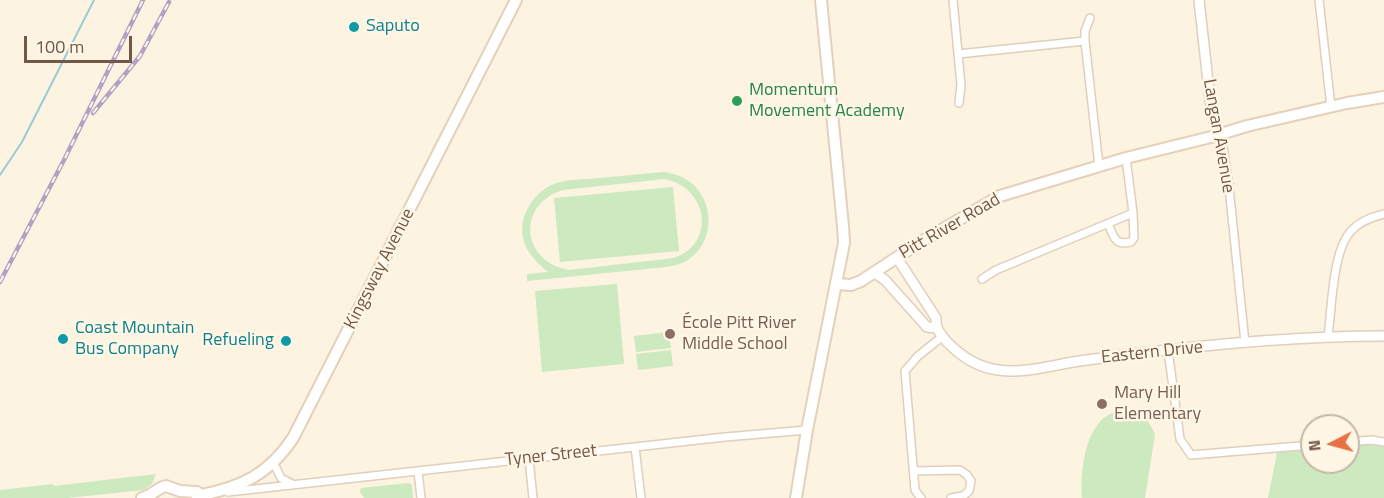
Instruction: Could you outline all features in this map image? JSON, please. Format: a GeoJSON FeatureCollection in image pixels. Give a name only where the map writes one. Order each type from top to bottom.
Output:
{"type":"FeatureCollection","features":[{"type":"Feature","properties":{"kind":"main road","name":"Kingsway Avenue"},"geometry":{"type":"LineString","coordinates":[[142,498],[155,495],[158,489],[166,486],[177,494],[197,492],[199,496],[228,489],[259,473],[273,462],[289,444],[516,0]]}},
{"type":"Feature","properties":{"kind":"main road"},"geometry":{"type":"LineString","coordinates":[[796,498],[807,430],[843,249],[843,226],[821,0]]}},
{"type":"Feature","properties":{"kind":"main road","name":"Pitt River Road"},"geometry":{"type":"LineString","coordinates":[[837,284],[854,285],[922,241],[1000,196],[1126,158],[1247,126],[1384,97]]}},
{"type":"Feature","properties":{"kind":"street"},"geometry":{"type":"LineString","coordinates":[[953,0],[961,85],[959,103]]}},
{"type":"Feature","properties":{"kind":"street","name":"Langan Avenue"},"geometry":{"type":"LineString","coordinates":[[1199,0],[1210,100],[1214,123],[1223,146],[1229,187],[1245,343]]}},
{"type":"Feature","properties":{"kind":"street"},"geometry":{"type":"LineString","coordinates":[[1319,0],[1331,107]]}},
{"type":"Feature","properties":{"kind":"street"},"geometry":{"type":"LineString","coordinates":[[1090,18],[1085,31],[1085,41],[1099,166]]}},
{"type":"Feature","properties":{"kind":"street"},"geometry":{"type":"LineString","coordinates":[[958,54],[1085,41]]}},
{"type":"Feature","properties":{"kind":"street"},"geometry":{"type":"LineString","coordinates":[[1108,224],[1120,243],[1131,242],[1134,238],[1126,158]]}},
{"type":"Feature","properties":{"kind":"street"},"geometry":{"type":"LineString","coordinates":[[982,279],[996,270],[1133,213]]}},
{"type":"Feature","properties":{"kind":"street"},"geometry":{"type":"LineString","coordinates":[[1328,336],[1336,267],[1344,241],[1350,232],[1364,221],[1384,214]]}},
{"type":"Feature","properties":{"kind":"street","name":"Eastern Drive"},"geometry":{"type":"LineString","coordinates":[[897,258],[936,318],[940,332],[961,355],[987,368],[1002,370],[1036,368],[1168,350],[1328,336],[1384,336]]}},
{"type":"Feature","properties":{"kind":"street","name":"Eastern Drive"},"geometry":{"type":"LineString","coordinates":[[875,273],[885,280],[927,327],[940,332]]}},
{"type":"Feature","properties":{"kind":"street"},"geometry":{"type":"LineString","coordinates":[[921,498],[915,490],[905,371],[940,332]]}},
{"type":"Feature","properties":{"kind":"street"},"geometry":{"type":"LineString","coordinates":[[1168,350],[1180,439],[1191,455],[1300,446]]}},
{"type":"Feature","properties":{"kind":"street","name":"Tyner Street"},"geometry":{"type":"LineString","coordinates":[[199,496],[725,436],[807,430]]}},
{"type":"Feature","properties":{"kind":"street"},"geometry":{"type":"LineString","coordinates":[[1360,441],[1384,442]]}},
{"type":"Feature","properties":{"kind":"street"},"geometry":{"type":"LineString","coordinates":[[635,447],[640,498]]}},
{"type":"Feature","properties":{"kind":"street"},"geometry":{"type":"LineString","coordinates":[[529,458],[533,498]]}},
{"type":"Feature","properties":{"kind":"street"},"geometry":{"type":"LineString","coordinates":[[273,462],[283,480],[295,485]]}},
{"type":"Feature","properties":{"kind":"street"},"geometry":{"type":"LineString","coordinates":[[914,471],[960,470],[964,472],[970,481],[969,491],[963,496],[951,498]]}},
{"type":"Feature","properties":{"kind":"street"},"geometry":{"type":"LineString","coordinates":[[418,471],[421,498]]}},
{"type":"Feature","properties":{"kind":"green space"},"geometry":{"type":"Polygon","coordinates":[[[663,172],[677,175],[690,182],[698,190],[707,210],[707,232],[703,243],[688,260],[666,267],[527,281],[527,274],[548,272],[528,250],[522,230],[528,207],[542,191],[565,181],[663,172]],[[664,179],[563,190],[548,197],[537,207],[530,232],[534,245],[541,256],[553,265],[569,270],[674,258],[688,251],[697,240],[702,216],[698,204],[679,184],[664,179]]]}},
{"type":"Feature","properties":{"kind":"green space"},"geometry":{"type":"Polygon","coordinates":[[[673,187],[679,251],[560,262],[554,198],[673,187]]]}},
{"type":"Feature","properties":{"kind":"green space"},"geometry":{"type":"Polygon","coordinates":[[[617,284],[624,364],[542,372],[535,291],[617,284]]]}},
{"type":"Feature","properties":{"kind":"green space"},"geometry":{"type":"Polygon","coordinates":[[[669,332],[671,348],[636,352],[634,336],[669,332]]]}},
{"type":"Feature","properties":{"kind":"green space"},"geometry":{"type":"Polygon","coordinates":[[[671,350],[673,366],[638,370],[636,354],[671,350]]]}},
{"type":"Feature","properties":{"kind":"green space"},"geometry":{"type":"Polygon","coordinates":[[[1117,411],[1130,411],[1141,415],[1148,421],[1155,434],[1145,498],[1082,498],[1082,474],[1091,435],[1106,416],[1117,411]]]}},
{"type":"Feature","properties":{"kind":"green space"},"geometry":{"type":"Polygon","coordinates":[[[1360,443],[1384,444],[1384,498],[1268,498],[1278,448],[1300,446],[1300,474],[1360,474],[1360,443]]]}},
{"type":"Feature","properties":{"kind":"green space"},"geometry":{"type":"Polygon","coordinates":[[[156,474],[152,484],[144,490],[68,498],[0,498],[0,490],[156,474]]]}},
{"type":"Feature","properties":{"kind":"green space"},"geometry":{"type":"Polygon","coordinates":[[[409,483],[412,485],[413,498],[364,498],[360,492],[361,488],[409,483]]]}},
{"type":"Feature","properties":{"kind":"waterway"},"geometry":{"type":"LineString","coordinates":[[0,175],[22,142],[94,0]]}},
{"type":"Feature","properties":{"kind":"railway"},"geometry":{"type":"LineString","coordinates":[[0,282],[64,160],[143,0]]}},
{"type":"Feature","properties":{"kind":"railway"},"geometry":{"type":"LineString","coordinates":[[93,113],[140,56],[169,2]]}},
{"type":"Feature","properties":{"kind":"place","name":"Saputo"},"geometry":{"type":"Point","coordinates":[354,27]}},
{"type":"Feature","properties":{"kind":"place","name":"Momentum Movement Academy"},"geometry":{"type":"Point","coordinates":[737,101]}},
{"type":"Feature","properties":{"kind":"place","name":"École Pitt River Middle School"},"geometry":{"type":"Point","coordinates":[670,334]}},
{"type":"Feature","properties":{"kind":"place","name":"Coast Mountain Bus Company"},"geometry":{"type":"Point","coordinates":[63,339]}},
{"type":"Feature","properties":{"kind":"place","name":"Refueling"},"geometry":{"type":"Point","coordinates":[286,341]}},
{"type":"Feature","properties":{"kind":"place","name":"Mary Hill Elementary"},"geometry":{"type":"Point","coordinates":[1102,404]}}]}
